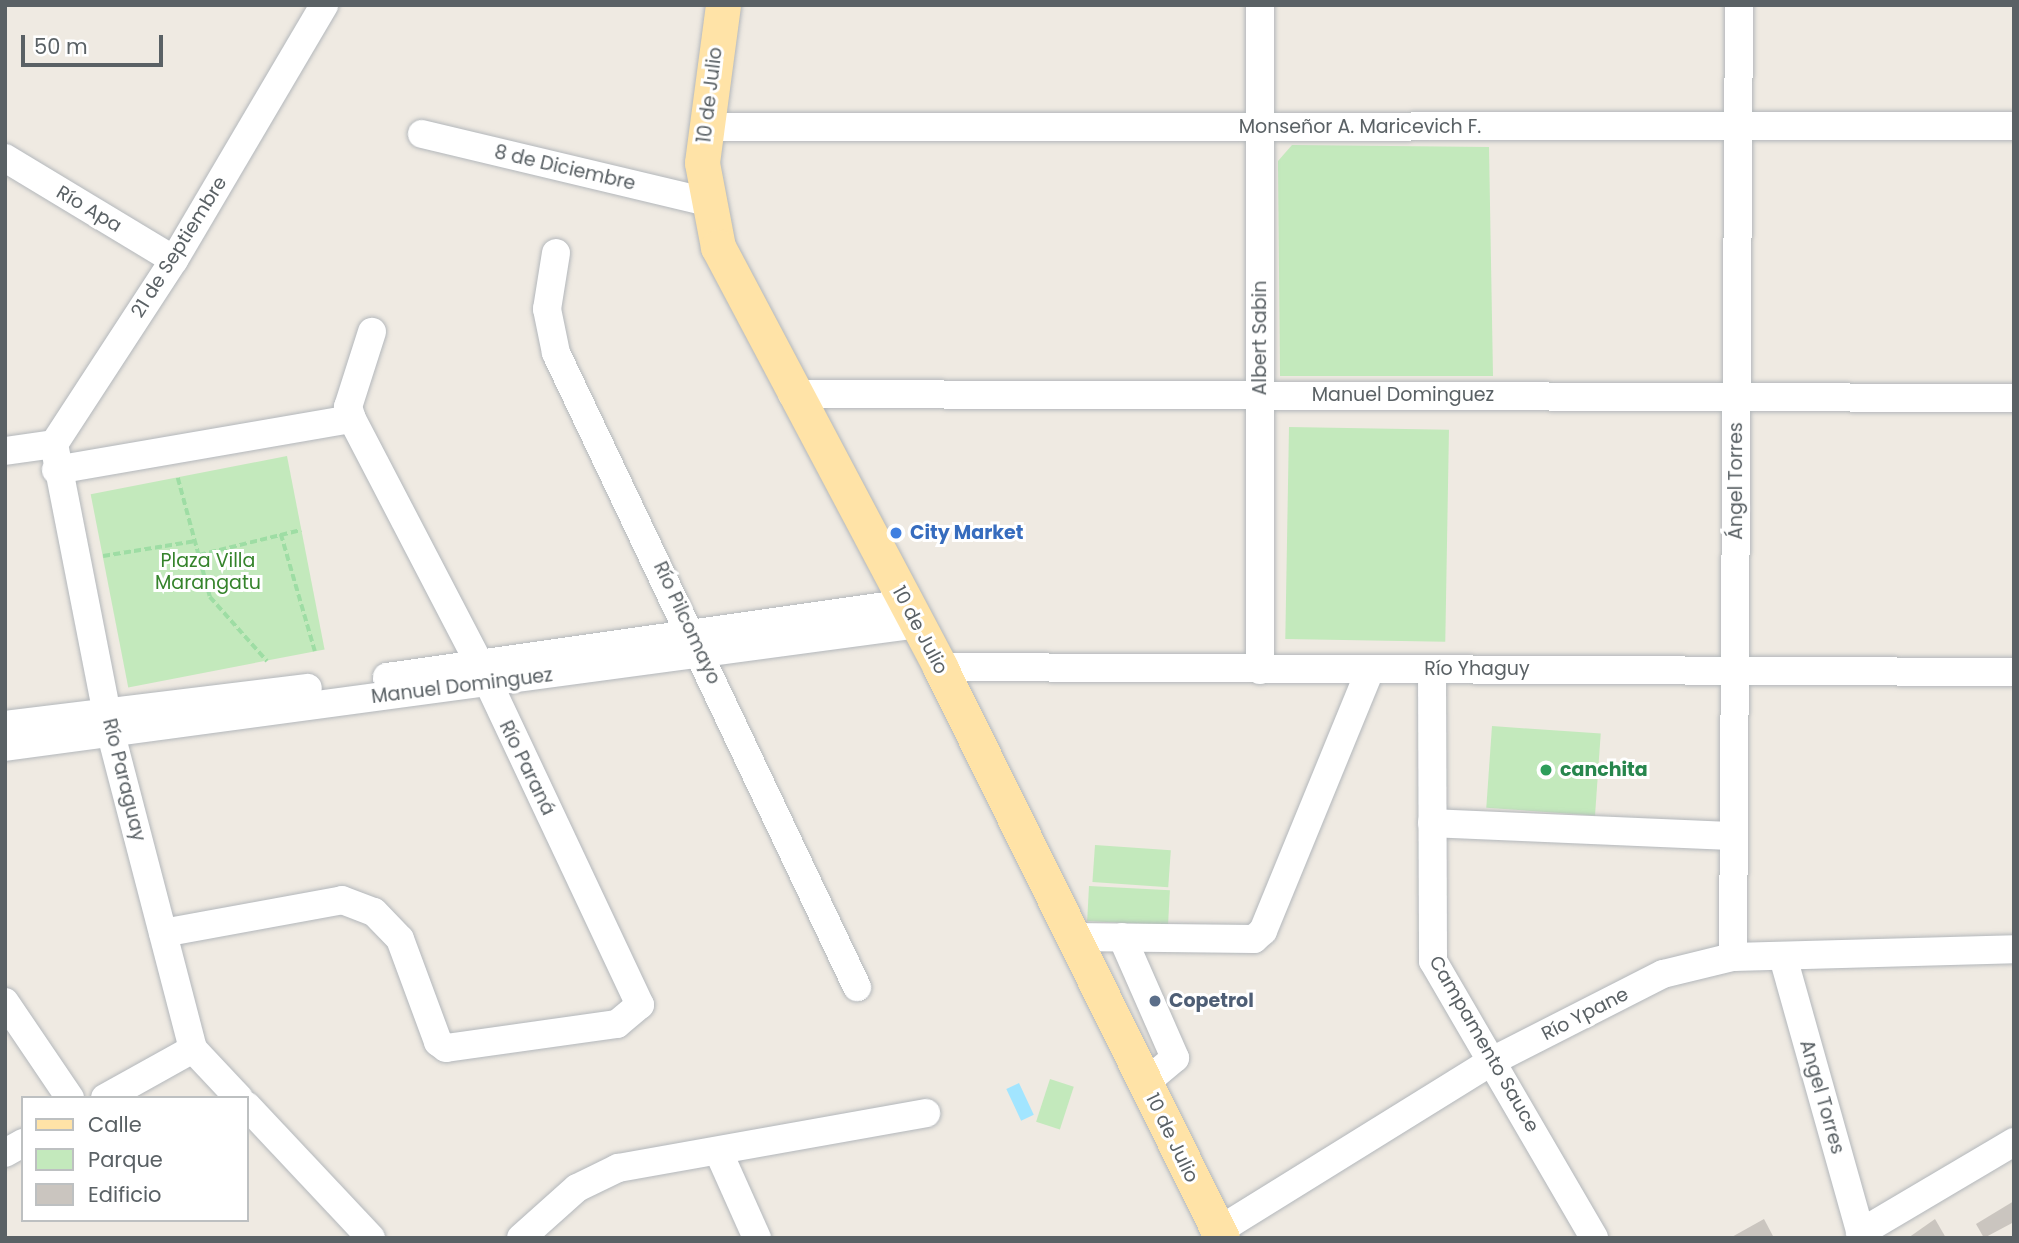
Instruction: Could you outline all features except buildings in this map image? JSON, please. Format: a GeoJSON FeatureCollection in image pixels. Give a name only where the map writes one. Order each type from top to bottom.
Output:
{"type":"FeatureCollection","features":[{"type":"Feature","properties":{"kind":"main road","name":"10 de Julio"},"geometry":{"type":"LineString","coordinates":[[723,5],[705,127],[708,202],[718,247],[792,394],[940,667],[1094,977],[1216,1235]]}},
{"type":"Feature","properties":{"kind":"street","name":"21 de Septiembre"},"geometry":{"type":"LineString","coordinates":[[55,457],[324,5]]}},
{"type":"Feature","properties":{"kind":"street","name":"Albert Sabin"},"geometry":{"type":"LineString","coordinates":[[1259,670],[1260,5]]}},
{"type":"Feature","properties":{"kind":"street","name":"Ángel Torres"},"geometry":{"type":"LineString","coordinates":[[1733,957],[1739,5]]}},
{"type":"Feature","properties":{"kind":"street","name":"Monseñor A. Maricevich F."},"geometry":{"type":"LineString","coordinates":[[705,127],[2014,126]]}},
{"type":"Feature","properties":{"kind":"street","name":"8 de Diciembre"},"geometry":{"type":"LineString","coordinates":[[422,134],[708,202]]}},
{"type":"Feature","properties":{"kind":"street","name":"Río Apa"},"geometry":{"type":"LineString","coordinates":[[5,158],[174,260]]}},
{"type":"Feature","properties":{"kind":"street","name":"Río Pilcomayo"},"geometry":{"type":"LineString","coordinates":[[556,253],[547,309],[556,353],[698,645],[857,987]]}},
{"type":"Feature","properties":{"kind":"street"},"geometry":{"type":"LineString","coordinates":[[5,451],[55,457],[352,419],[348,407],[372,332]]}},
{"type":"Feature","properties":{"kind":"street","name":"Manuel Dominguez"},"geometry":{"type":"LineString","coordinates":[[792,394],[2014,398]]}},
{"type":"Feature","properties":{"kind":"street","name":"Río Paraná"},"geometry":{"type":"LineString","coordinates":[[163,933],[342,900],[374,912],[400,939],[438,1042],[446,1048],[617,1024],[640,1006],[481,672],[352,419]]}},
{"type":"Feature","properties":{"kind":"street","name":"Río Paraguay"},"geometry":{"type":"LineString","coordinates":[[55,457],[109,722],[194,1049],[237,1096]]}},
{"type":"Feature","properties":{"kind":"street","name":"Manuel Dominguez"},"geometry":{"type":"LineString","coordinates":[[5,747],[109,722],[698,645],[912,613]]}},
{"type":"Feature","properties":{"kind":"street","name":"Río Yhaguy"},"geometry":{"type":"LineString","coordinates":[[940,667],[2014,672]]}},
{"type":"Feature","properties":{"kind":"street","name":"Campamento Sauce"},"geometry":{"type":"LineString","coordinates":[[1432,669],[1433,961],[1494,1060],[1594,1238]]}},
{"type":"Feature","properties":{"kind":"street"},"geometry":{"type":"LineString","coordinates":[[1073,937],[1127,949],[1254,939],[1263,931],[1370,670]]}},
{"type":"Feature","properties":{"kind":"street","name":"Manuel Dominguez"},"geometry":{"type":"LineString","coordinates":[[5,725],[109,722]]}},
{"type":"Feature","properties":{"kind":"street"},"geometry":{"type":"LineString","coordinates":[[1432,823],[1734,836]]}},
{"type":"Feature","properties":{"kind":"street"},"geometry":{"type":"LineString","coordinates":[[1094,977],[1127,949]]}},
{"type":"Feature","properties":{"kind":"street"},"geometry":{"type":"LineString","coordinates":[[1127,949],[1175,1058],[1145,1083]]}},
{"type":"Feature","properties":{"kind":"street","name":"Río Ypane"},"geometry":{"type":"LineString","coordinates":[[1216,1235],[1494,1060],[1663,974],[1733,957],[2014,949]]}},
{"type":"Feature","properties":{"kind":"street","name":"Angel Torres"},"geometry":{"type":"LineString","coordinates":[[1783,957],[1861,1235]]}},
{"type":"Feature","properties":{"kind":"street"},"geometry":{"type":"LineString","coordinates":[[5,1002],[69,1096]]}},
{"type":"Feature","properties":{"kind":"street"},"geometry":{"type":"LineString","coordinates":[[109,1096],[194,1049]]}},
{"type":"Feature","properties":{"kind":"street"},"geometry":{"type":"LineString","coordinates":[[248,1107],[372,1238]]}},
{"type":"Feature","properties":{"kind":"street"},"geometry":{"type":"LineString","coordinates":[[521,1238],[577,1188],[618,1168],[719,1153],[926,1113]]}},
{"type":"Feature","properties":{"kind":"street"},"geometry":{"type":"LineString","coordinates":[[1861,1235],[2014,1142]]}},
{"type":"Feature","properties":{"kind":"street"},"geometry":{"type":"LineString","coordinates":[[5,1153],[21,1144]]}},
{"type":"Feature","properties":{"kind":"street"},"geometry":{"type":"LineString","coordinates":[[719,1153],[757,1238]]}},
{"type":"Feature","properties":{"kind":"path"},"geometry":{"type":"LineString","coordinates":[[178,478],[210,597],[267,661]]}},
{"type":"Feature","properties":{"kind":"path"},"geometry":{"type":"LineString","coordinates":[[200,555],[301,530]]}},
{"type":"Feature","properties":{"kind":"path"},"geometry":{"type":"LineString","coordinates":[[281,534],[315,651]]}},
{"type":"Feature","properties":{"kind":"path"},"geometry":{"type":"LineString","coordinates":[[103,556],[196,541]]}},
{"type":"Feature","properties":{"kind":"green space"},"geometry":{"type":"Polygon","coordinates":[[[1292,145],[1489,147],[1493,376],[1280,376],[1278,161],[1292,145]]]}},
{"type":"Feature","properties":{"kind":"green space"},"geometry":{"type":"Polygon","coordinates":[[[1289,427],[1449,430],[1445,642],[1285,639],[1289,427]]]}},
{"type":"Feature","properties":{"kind":"green space","name":"Plaza Villa Marangatu"},"geometry":{"type":"Polygon","coordinates":[[[287,456],[325,649],[128,688],[91,494],[287,456]]]}},
{"type":"Feature","properties":{"kind":"green space","name":"canchita"},"geometry":{"type":"Polygon","coordinates":[[[1492,726],[1601,734],[1595,815],[1486,808],[1492,726]]]}},
{"type":"Feature","properties":{"kind":"green space"},"geometry":{"type":"Polygon","coordinates":[[[1095,845],[1171,850],[1168,887],[1092,882],[1095,845]]]}},
{"type":"Feature","properties":{"kind":"green space"},"geometry":{"type":"Polygon","coordinates":[[[1089,886],[1170,890],[1168,925],[1087,921],[1089,886]]]}},
{"type":"Feature","properties":{"kind":"green space"},"geometry":{"type":"Polygon","coordinates":[[[1050,1079],[1074,1087],[1060,1130],[1036,1122],[1050,1079]]]}},
{"type":"Feature","properties":{"kind":"water"},"geometry":{"type":"Polygon","coordinates":[[[1019,1083],[1034,1115],[1021,1121],[1006,1089],[1019,1083]]]}},
{"type":"Feature","properties":{"kind":"place","name":"City Market"},"geometry":{"type":"Point","coordinates":[896,533]}},
{"type":"Feature","properties":{"kind":"place","name":"canchita"},"geometry":{"type":"Point","coordinates":[1546,770]}},
{"type":"Feature","properties":{"kind":"place","name":"Copetrol"},"geometry":{"type":"Point","coordinates":[1155,1001]}}]}
